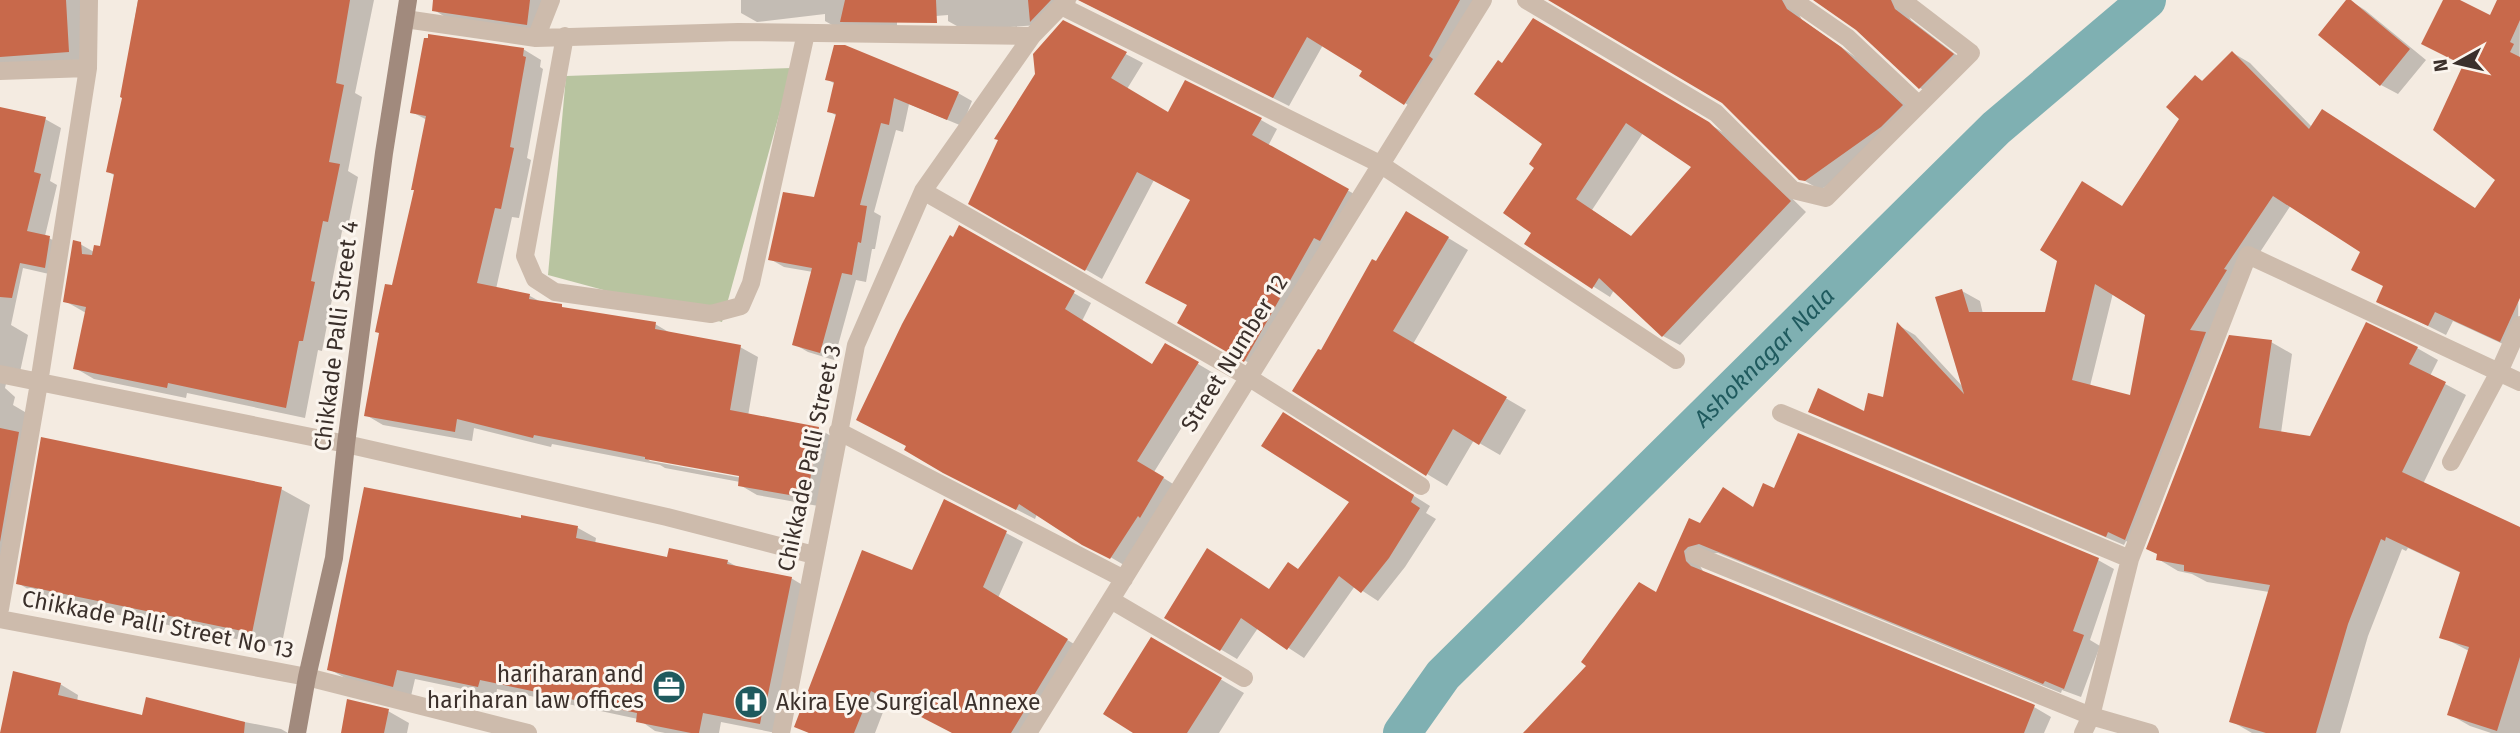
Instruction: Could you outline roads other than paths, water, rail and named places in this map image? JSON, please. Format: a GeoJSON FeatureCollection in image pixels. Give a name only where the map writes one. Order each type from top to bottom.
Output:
{"type":"FeatureCollection","features":[{"type":"Feature","properties":{"kind":"street"},"geometry":{"type":"LineString","coordinates":[[0,609],[39,383],[88,68],[89,0]]}},
{"type":"Feature","properties":{"kind":"street","name":"Chikkade Palli Street 4"},"geometry":{"type":"LineString","coordinates":[[297,733],[334,558],[346,443],[384,153],[408,0]]}},
{"type":"Feature","properties":{"kind":"street"},"geometry":{"type":"LineString","coordinates":[[536,38],[551,0]]}},
{"type":"Feature","properties":{"kind":"street","name":"Street Number 12"},"geometry":{"type":"LineString","coordinates":[[1028,733],[1483,0]]}},
{"type":"Feature","properties":{"kind":"street"},"geometry":{"type":"LineString","coordinates":[[1526,0],[1716,113],[1793,190],[1826,198],[1971,52],[1902,0]]}},
{"type":"Feature","properties":{"kind":"street"},"geometry":{"type":"LineString","coordinates":[[1793,0],[1848,38],[1919,104]]}},
{"type":"Feature","properties":{"kind":"street"},"geometry":{"type":"LineString","coordinates":[[1064,3],[1380,164],[1676,360]]}},
{"type":"Feature","properties":{"kind":"street","name":"Chikkade Palli Street 3"},"geometry":{"type":"LineString","coordinates":[[781,733],[856,345],[923,191],[1032,36],[1064,3]]}},
{"type":"Feature","properties":{"kind":"street"},"geometry":{"type":"LineString","coordinates":[[405,19],[536,38],[738,32],[1032,36]]}},
{"type":"Feature","properties":{"kind":"street"},"geometry":{"type":"LineString","coordinates":[[565,36],[525,256],[536,279],[555,292],[711,314],[741,306],[751,283],[806,33]]}},
{"type":"Feature","properties":{"kind":"street"},"geometry":{"type":"LineString","coordinates":[[0,71],[88,68]]}},
{"type":"Feature","properties":{"kind":"street"},"geometry":{"type":"LineString","coordinates":[[923,191],[1248,377],[1421,486]]}},
{"type":"Feature","properties":{"kind":"street"},"geometry":{"type":"LineString","coordinates":[[2083,733],[2091,716],[2130,559],[2248,255],[2520,382]]}},
{"type":"Feature","properties":{"kind":"street"},"geometry":{"type":"LineString","coordinates":[[2451,462],[2499,372],[2520,325]]}},
{"type":"Feature","properties":{"kind":"street"},"geometry":{"type":"LineString","coordinates":[[0,374],[346,443],[667,517],[814,555]]}},
{"type":"Feature","properties":{"kind":"street"},"geometry":{"type":"LineString","coordinates":[[1781,413],[2130,559]]}},
{"type":"Feature","properties":{"kind":"street"},"geometry":{"type":"LineString","coordinates":[[838,431],[1124,579]]}},
{"type":"Feature","properties":{"kind":"street"},"geometry":{"type":"LineString","coordinates":[[1695,555],[2091,716],[2150,733]]}},
{"type":"Feature","properties":{"kind":"street"},"geometry":{"type":"LineString","coordinates":[[1111,600],[1244,678]]}},
{"type":"Feature","properties":{"kind":"street","name":"Chikkade Palli Street No 13"},"geometry":{"type":"LineString","coordinates":[[0,619],[307,677]]}},
{"type":"Feature","properties":{"kind":"street"},"geometry":{"type":"LineString","coordinates":[[307,677],[463,725],[527,733]]}},
{"type":"Feature","properties":{"kind":"waterway","name":"Ashoknagar Nala"},"geometry":{"type":"LineString","coordinates":[[1402,733],[1443,675],[1996,128],[2147,0]]}},
{"type":"Feature","properties":{"kind":"place","name":"hariharan and hariharan law offices"},"geometry":{"type":"Point","coordinates":[669,687]}},
{"type":"Feature","properties":{"kind":"place","name":"Akira Eye Surgical Annexe"},"geometry":{"type":"Point","coordinates":[751,702]}}]}
